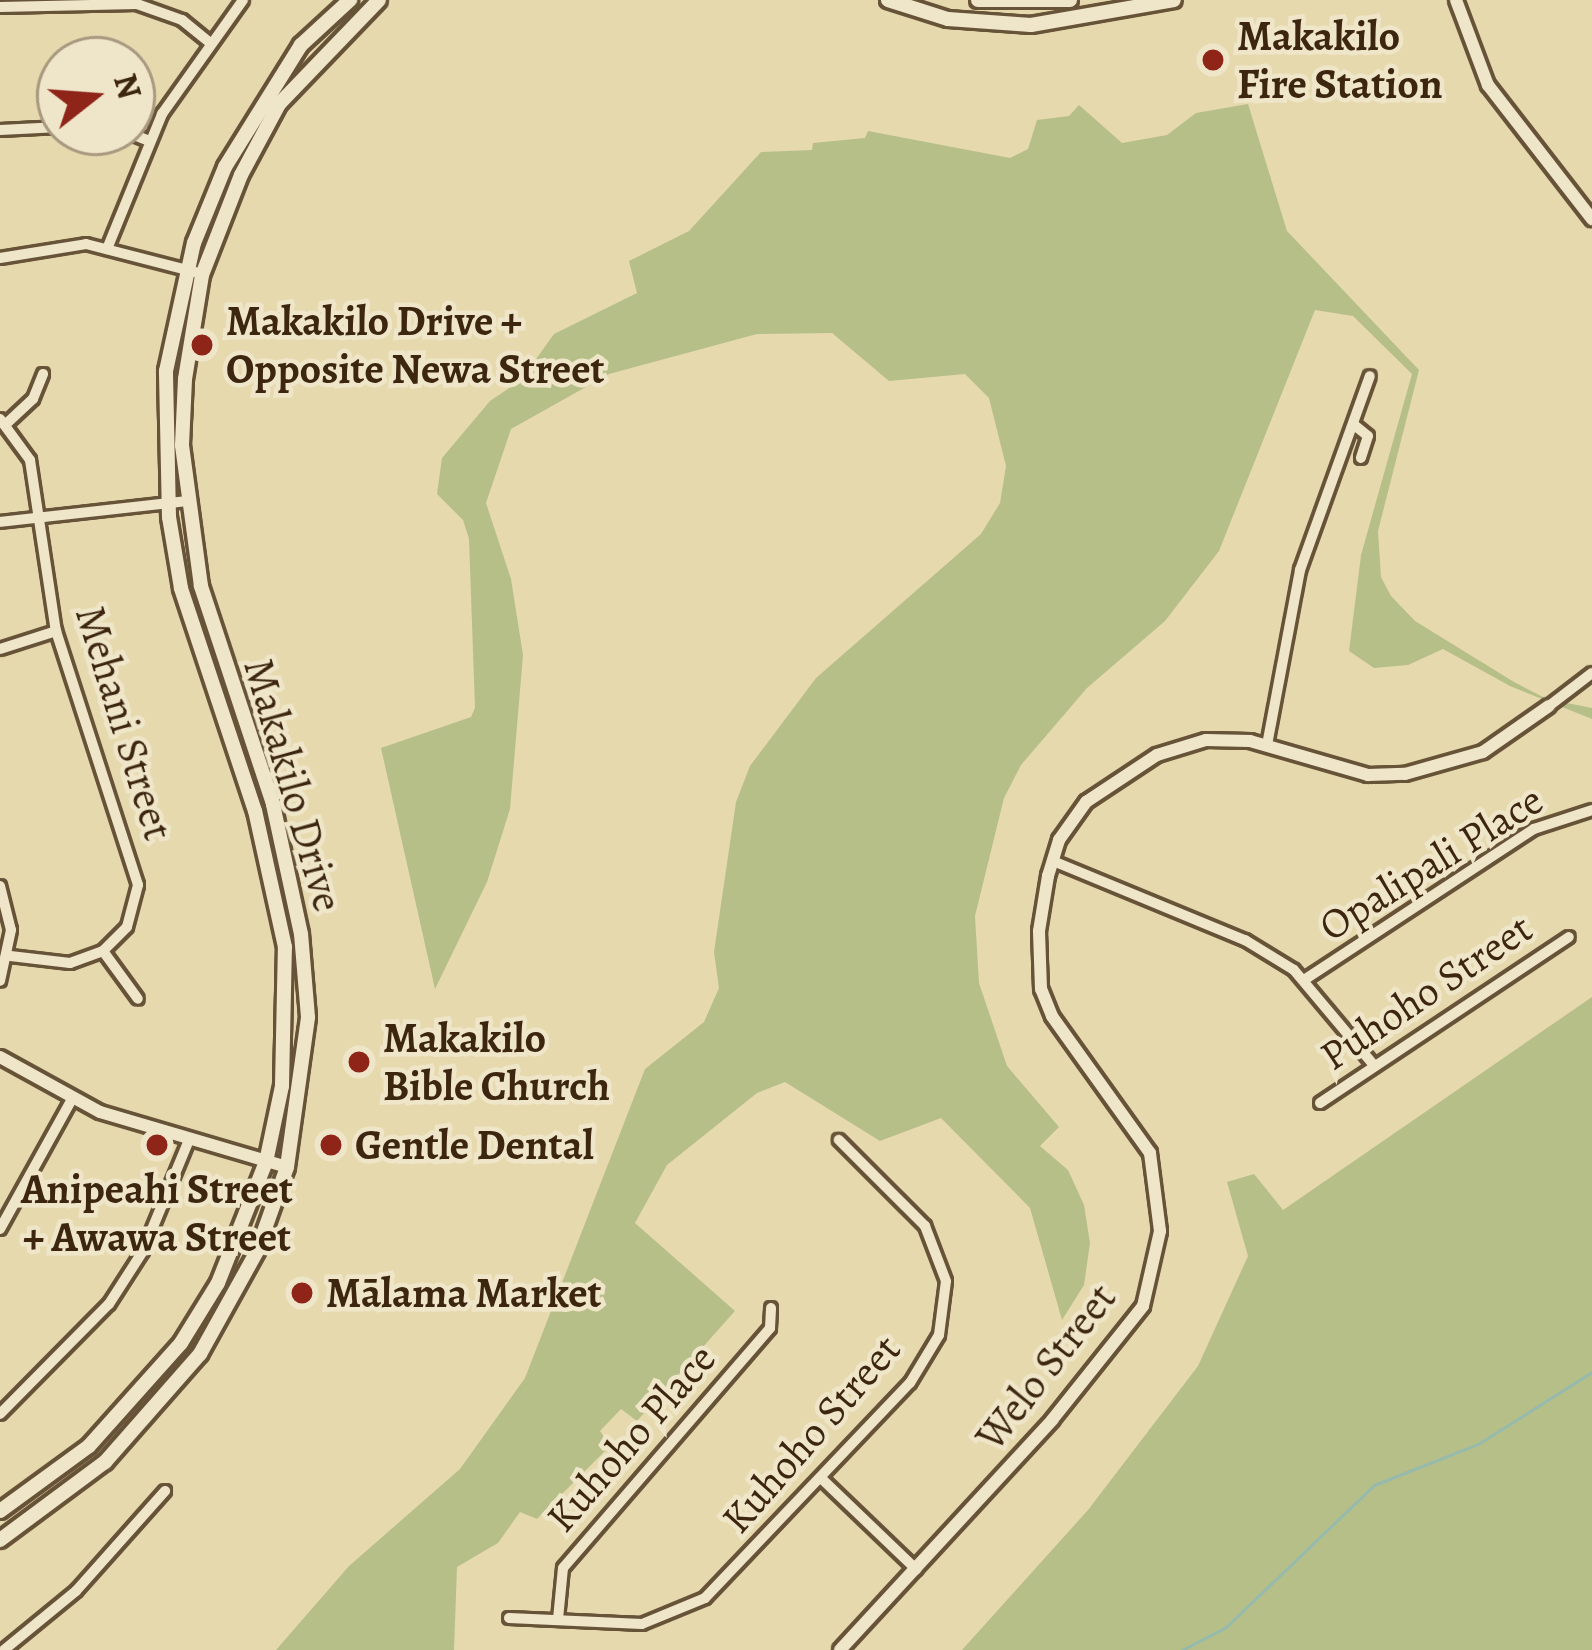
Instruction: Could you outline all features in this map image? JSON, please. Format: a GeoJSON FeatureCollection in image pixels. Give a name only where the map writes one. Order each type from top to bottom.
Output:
{"type":"FeatureCollection","features":[{"type":"Feature","properties":{"kind":"main road","name":"Makakilo Drive"},"geometry":{"type":"LineString","coordinates":[[0,1511],[89,1446],[182,1342],[218,1283],[266,1162],[282,1086],[285,947],[255,811],[182,588],[169,503],[166,371],[194,272],[249,120],[301,45],[350,0]]}},
{"type":"Feature","properties":{"kind":"main road","name":"Makakilo Drive"},"geometry":{"type":"LineString","coordinates":[[0,1540],[105,1462],[187,1371],[237,1293],[287,1167],[308,1034],[302,934],[273,804],[201,586],[187,501],[185,379],[194,272],[279,104],[379,0]]}},
{"type":"Feature","properties":{"kind":"main road"},"geometry":{"type":"LineString","coordinates":[[888,0],[948,19],[1031,26],[1174,0]]}},
{"type":"Feature","properties":{"kind":"main road"},"geometry":{"type":"LineString","coordinates":[[978,0],[1070,0]]}},
{"type":"Feature","properties":{"kind":"street"},"geometry":{"type":"LineString","coordinates":[[156,129],[208,41],[243,0]]}},
{"type":"Feature","properties":{"kind":"street"},"geometry":{"type":"LineString","coordinates":[[1456,0],[1488,85],[1592,219]]}},
{"type":"Feature","properties":{"kind":"street"},"geometry":{"type":"LineString","coordinates":[[0,7],[137,4],[182,20],[208,41]]}},
{"type":"Feature","properties":{"kind":"street"},"geometry":{"type":"LineString","coordinates":[[0,130],[36,128]]}},
{"type":"Feature","properties":{"kind":"street"},"geometry":{"type":"LineString","coordinates":[[107,249],[143,156]]}},
{"type":"Feature","properties":{"kind":"street"},"geometry":{"type":"LineString","coordinates":[[0,259],[50,245],[107,249],[194,272]]}},
{"type":"Feature","properties":{"kind":"street"},"geometry":{"type":"LineString","coordinates":[[3,422],[33,399],[43,374]]}},
{"type":"Feature","properties":{"kind":"street"},"geometry":{"type":"LineString","coordinates":[[1267,745],[1300,570],[1370,376]]}},
{"type":"Feature","properties":{"kind":"street","name":"Mehani Street"},"geometry":{"type":"LineString","coordinates":[[3,422],[30,460],[56,631],[137,876],[131,919],[103,952]]}},
{"type":"Feature","properties":{"kind":"street"},"geometry":{"type":"LineString","coordinates":[[1353,424],[1368,436],[1361,458]]}},
{"type":"Feature","properties":{"kind":"street"},"geometry":{"type":"LineString","coordinates":[[0,522],[38,514],[187,501]]}},
{"type":"Feature","properties":{"kind":"street"},"geometry":{"type":"LineString","coordinates":[[0,649],[56,631]]}},
{"type":"Feature","properties":{"kind":"street","name":"Welo Street"},"geometry":{"type":"LineString","coordinates":[[840,1650],[1143,1306],[1160,1232],[1150,1153],[1052,1016],[1041,989],[1039,931],[1053,861],[1086,802],[1120,774],[1206,740],[1267,745],[1368,775],[1405,774],[1483,752],[1592,673]]}},
{"type":"Feature","properties":{"kind":"street","name":"Opalipali Place"},"geometry":{"type":"LineString","coordinates":[[1307,978],[1534,829],[1592,810]]}},
{"type":"Feature","properties":{"kind":"street"},"geometry":{"type":"LineString","coordinates":[[1053,861],[1245,940],[1307,978],[1372,1063]]}},
{"type":"Feature","properties":{"kind":"street"},"geometry":{"type":"LineString","coordinates":[[0,886],[10,956],[0,981]]}},
{"type":"Feature","properties":{"kind":"street","name":"Puhoho Street"},"geometry":{"type":"LineString","coordinates":[[1320,1103],[1372,1063],[1569,938]]}},
{"type":"Feature","properties":{"kind":"street"},"geometry":{"type":"LineString","coordinates":[[10,956],[70,963],[103,952],[138,999]]}},
{"type":"Feature","properties":{"kind":"street"},"geometry":{"type":"LineString","coordinates":[[0,1057],[72,1099],[189,1140],[287,1167]]}},
{"type":"Feature","properties":{"kind":"street"},"geometry":{"type":"LineString","coordinates":[[0,1229],[72,1099]]}},
{"type":"Feature","properties":{"kind":"street"},"geometry":{"type":"LineString","coordinates":[[0,1414],[109,1304],[142,1252],[189,1140]]}},
{"type":"Feature","properties":{"kind":"street","name":"Kuhoho Street"},"geometry":{"type":"LineString","coordinates":[[509,1618],[642,1624],[675,1616],[705,1598],[910,1383],[939,1335],[946,1281],[926,1226],[839,1140]]}},
{"type":"Feature","properties":{"kind":"street","name":"Kuhoho Place"},"geometry":{"type":"LineString","coordinates":[[558,1619],[563,1568],[770,1328],[771,1308]]}},
{"type":"Feature","properties":{"kind":"street"},"geometry":{"type":"LineString","coordinates":[[821,1478],[916,1569]]}},
{"type":"Feature","properties":{"kind":"street"},"geometry":{"type":"LineString","coordinates":[[4,1650],[76,1591],[165,1491]]}},
{"type":"Feature","properties":{"kind":"green space"},"geometry":{"type":"Polygon","coordinates":[[[1248,104],[1287,231],[1419,370],[1378,531],[1381,577],[1391,596],[1415,621],[1514,682],[1547,699],[1592,708],[1592,719],[1510,686],[1443,649],[1408,665],[1374,668],[1349,651],[1361,555],[1412,374],[1353,316],[1315,310],[1219,551],[1165,621],[1087,688],[1021,765],[1004,798],[975,916],[979,983],[1007,1066],[1059,1127],[1040,1146],[1068,1170],[1084,1205],[1090,1243],[1084,1285],[1062,1320],[1030,1208],[941,1118],[880,1141],[785,1082],[757,1093],[667,1165],[635,1223],[735,1311],[637,1421],[621,1409],[600,1431],[610,1446],[537,1519],[520,1512],[498,1543],[457,1567],[454,1650],[276,1650],[349,1566],[460,1469],[525,1378],[645,1069],[704,1022],[719,988],[714,952],[736,802],[750,766],[816,678],[981,534],[1000,503],[1006,466],[989,398],[965,374],[889,381],[832,333],[757,334],[609,374],[511,429],[486,503],[511,579],[523,655],[510,809],[487,882],[435,989],[381,748],[471,717],[475,708],[469,539],[463,520],[437,494],[442,458],[490,401],[521,380],[554,334],[637,293],[629,261],[689,231],[761,152],[812,150],[813,143],[865,138],[868,131],[1010,158],[1028,149],[1037,120],[1069,116],[1079,105],[1122,143],[1167,135],[1196,113],[1248,104]]]}},
{"type":"Feature","properties":{"kind":"green space"},"geometry":{"type":"Polygon","coordinates":[[[1592,997],[1592,1650],[962,1650],[1088,1510],[1198,1366],[1248,1256],[1227,1182],[1254,1174],[1283,1210],[1592,997]]]}},
{"type":"Feature","properties":{"kind":"waterway"},"geometry":{"type":"LineString","coordinates":[[1182,1650],[1226,1627],[1374,1485],[1478,1444],[1592,1372]]}},
{"type":"Feature","properties":{"kind":"place","name":"Makakilo Fire Station"},"geometry":{"type":"Point","coordinates":[1213,60]}},
{"type":"Feature","properties":{"kind":"place","name":"Makakilo Drive + Opposite Newa Street"},"geometry":{"type":"Point","coordinates":[202,345]}},
{"type":"Feature","properties":{"kind":"place","name":"Makakilo Bible Church"},"geometry":{"type":"Point","coordinates":[359,1062]}},
{"type":"Feature","properties":{"kind":"place","name":"Anipeahi Street + Awawa Street"},"geometry":{"type":"Point","coordinates":[157,1145]}},
{"type":"Feature","properties":{"kind":"place","name":"Gentle Dental"},"geometry":{"type":"Point","coordinates":[331,1145]}},
{"type":"Feature","properties":{"kind":"place","name":"Mālama Market"},"geometry":{"type":"Point","coordinates":[302,1293]}}]}
